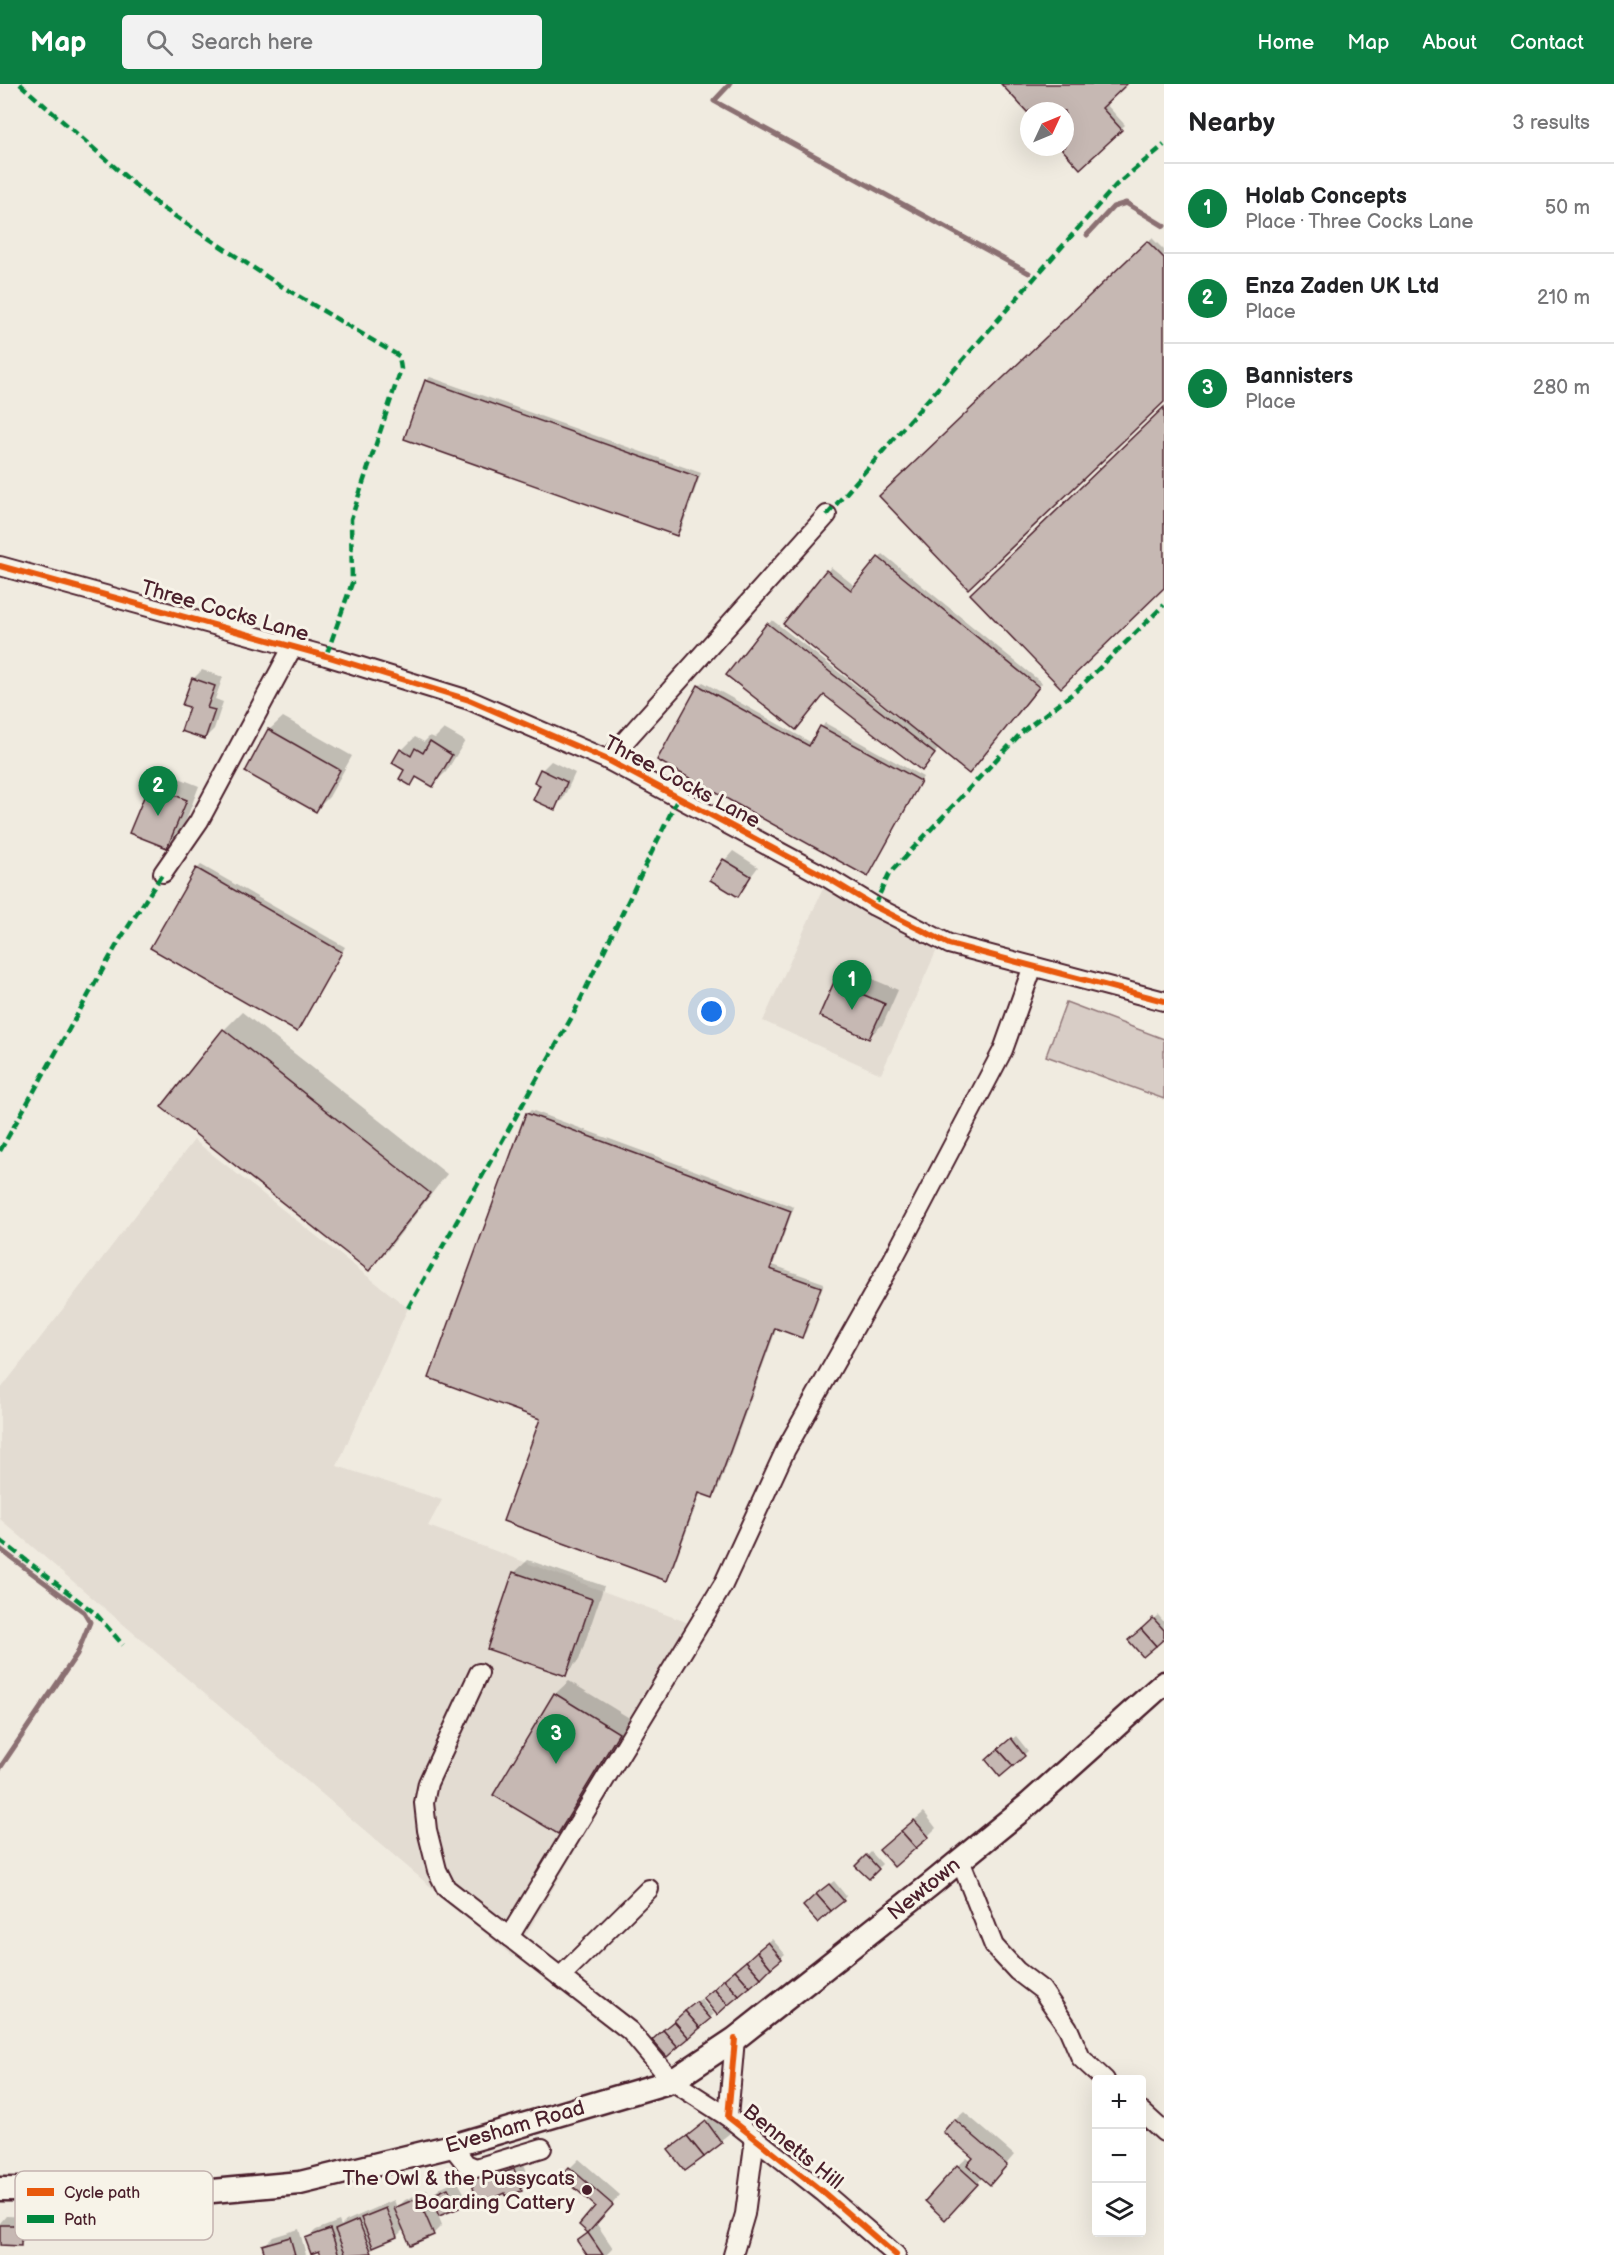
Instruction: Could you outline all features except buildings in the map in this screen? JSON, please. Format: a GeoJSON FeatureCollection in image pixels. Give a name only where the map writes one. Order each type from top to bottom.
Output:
{"type":"FeatureCollection","features":[{"type":"Feature","properties":{"kind":"main road","name":"Newtown"},"geometry":{"type":"LineString","coordinates":[[672,2081],[735,2038],[960,1860],[1029,1804],[1164,1683]]}},
{"type":"Feature","properties":{"kind":"main road","name":"Evesham Road"},"geometry":{"type":"LineString","coordinates":[[213,2191],[300,2183],[452,2146],[672,2081]]}},
{"type":"Feature","properties":{"kind":"main road","name":"Evesham Road"},"geometry":{"type":"LineString","coordinates":[[0,2189],[15,2189]]}},
{"type":"Feature","properties":{"kind":"street"},"geometry":{"type":"LineString","coordinates":[[608,760],[827,515]]}},
{"type":"Feature","properties":{"kind":"street","name":"Three Cocks Lane"},"geometry":{"type":"LineString","coordinates":[[0,566],[176,613],[469,700],[608,760],[828,878],[874,906],[949,944],[1164,1001]]}},
{"type":"Feature","properties":{"kind":"street"},"geometry":{"type":"LineString","coordinates":[[163,873],[199,821],[292,648]]}},
{"type":"Feature","properties":{"kind":"street"},"geometry":{"type":"LineString","coordinates":[[509,1937],[723,1585],[786,1449],[892,1261],[1003,1050],[1033,966]]}},
{"type":"Feature","properties":{"kind":"street","name":"Bennetts Hill"},"geometry":{"type":"LineString","coordinates":[[479,1673],[429,1784],[424,1803],[426,1830],[437,1870],[446,1888],[630,2031],[672,2081],[728,2117],[896,2255]]}},
{"type":"Feature","properties":{"kind":"street"},"geometry":{"type":"LineString","coordinates":[[960,1860],[994,1946],[1017,1971],[1042,1990],[1068,2028],[1082,2058],[1101,2075]]}},
{"type":"Feature","properties":{"kind":"street"},"geometry":{"type":"LineString","coordinates":[[560,1977],[649,1888]]}},
{"type":"Feature","properties":{"kind":"street","name":"Bennetts Hill"},"geometry":{"type":"LineString","coordinates":[[728,2117],[735,2038]]}},
{"type":"Feature","properties":{"kind":"street"},"geometry":{"type":"LineString","coordinates":[[1146,2116],[1164,2132]]}},
{"type":"Feature","properties":{"kind":"street"},"geometry":{"type":"LineString","coordinates":[[735,2254],[745,2214],[755,2138]]}},
{"type":"Feature","properties":{"kind":"street"},"geometry":{"type":"LineString","coordinates":[[452,2146],[466,2164],[476,2168],[542,2148]]}},
{"type":"Feature","properties":{"kind":"shaded area"},"geometry":{"type":"Polygon","coordinates":[[[826,882],[940,943],[881,1074],[763,1021],[826,882]]]}},
{"type":"Feature","properties":{"kind":"shaded area"},"geometry":{"type":"Polygon","coordinates":[[[1066,1002],[1164,1039],[1164,1099],[1046,1056],[1066,1002]]]}},
{"type":"Feature","properties":{"kind":"shaded area"},"geometry":{"type":"Polygon","coordinates":[[[194,1140],[408,1308],[337,1466],[442,1500],[428,1526],[705,1629],[513,1957],[0,1519],[0,1390],[194,1140]]]}},
{"type":"Feature","properties":{"kind":"waterway"},"geometry":{"type":"LineString","coordinates":[[730,84],[714,101],[1029,273]]}},
{"type":"Feature","properties":{"kind":"waterway"},"geometry":{"type":"LineString","coordinates":[[1087,235],[1113,207],[1126,203],[1164,226]]}},
{"type":"Feature","properties":{"kind":"waterway"},"geometry":{"type":"LineString","coordinates":[[0,1549],[84,1612],[90,1622],[77,1654],[0,1768]]}},
{"type":"Feature","properties":{"kind":"marked path"},"geometry":{"type":"LineString","coordinates":[[20,84],[158,205],[278,284],[399,356],[401,369],[351,519],[352,583],[326,656]]}},
{"type":"Feature","properties":{"kind":"marked path"},"geometry":{"type":"LineString","coordinates":[[827,515],[1116,185],[1164,145]]}},
{"type":"Feature","properties":{"kind":"marked path"},"geometry":{"type":"LineString","coordinates":[[874,906],[889,874],[1024,730],[1076,691],[1164,605]]}},
{"type":"Feature","properties":{"kind":"marked path"},"geometry":{"type":"LineString","coordinates":[[408,1308],[573,1015],[678,798]]}},
{"type":"Feature","properties":{"kind":"marked path"},"geometry":{"type":"LineString","coordinates":[[0,1151],[119,941],[163,873]]}},
{"type":"Feature","properties":{"kind":"marked path"},"geometry":{"type":"LineString","coordinates":[[0,1540],[96,1614],[123,1645]]}},
{"type":"Feature","properties":{"kind":"cycle path"},"geometry":{"type":"LineString","coordinates":[[0,566],[326,656],[469,700],[608,760],[828,878],[874,906],[949,944],[1164,1001]]}},
{"type":"Feature","properties":{"kind":"cycle path"},"geometry":{"type":"LineString","coordinates":[[735,2039],[728,2117],[823,2192],[896,2255]]}},
{"type":"Feature","properties":{"kind":"place","name":"Enza Zaden UK Ltd"},"geometry":{"type":"Point","coordinates":[158,816]}},
{"type":"Feature","properties":{"kind":"place","name":"Holab Concepts"},"geometry":{"type":"Point","coordinates":[852,1010]}},
{"type":"Feature","properties":{"kind":"place","name":"Bannisters"},"geometry":{"type":"Point","coordinates":[556,1764]}},
{"type":"Feature","properties":{"kind":"place","name":"The Owl & the Pussycats Boarding Cattery"},"geometry":{"type":"Point","coordinates":[587,2190]}}]}
